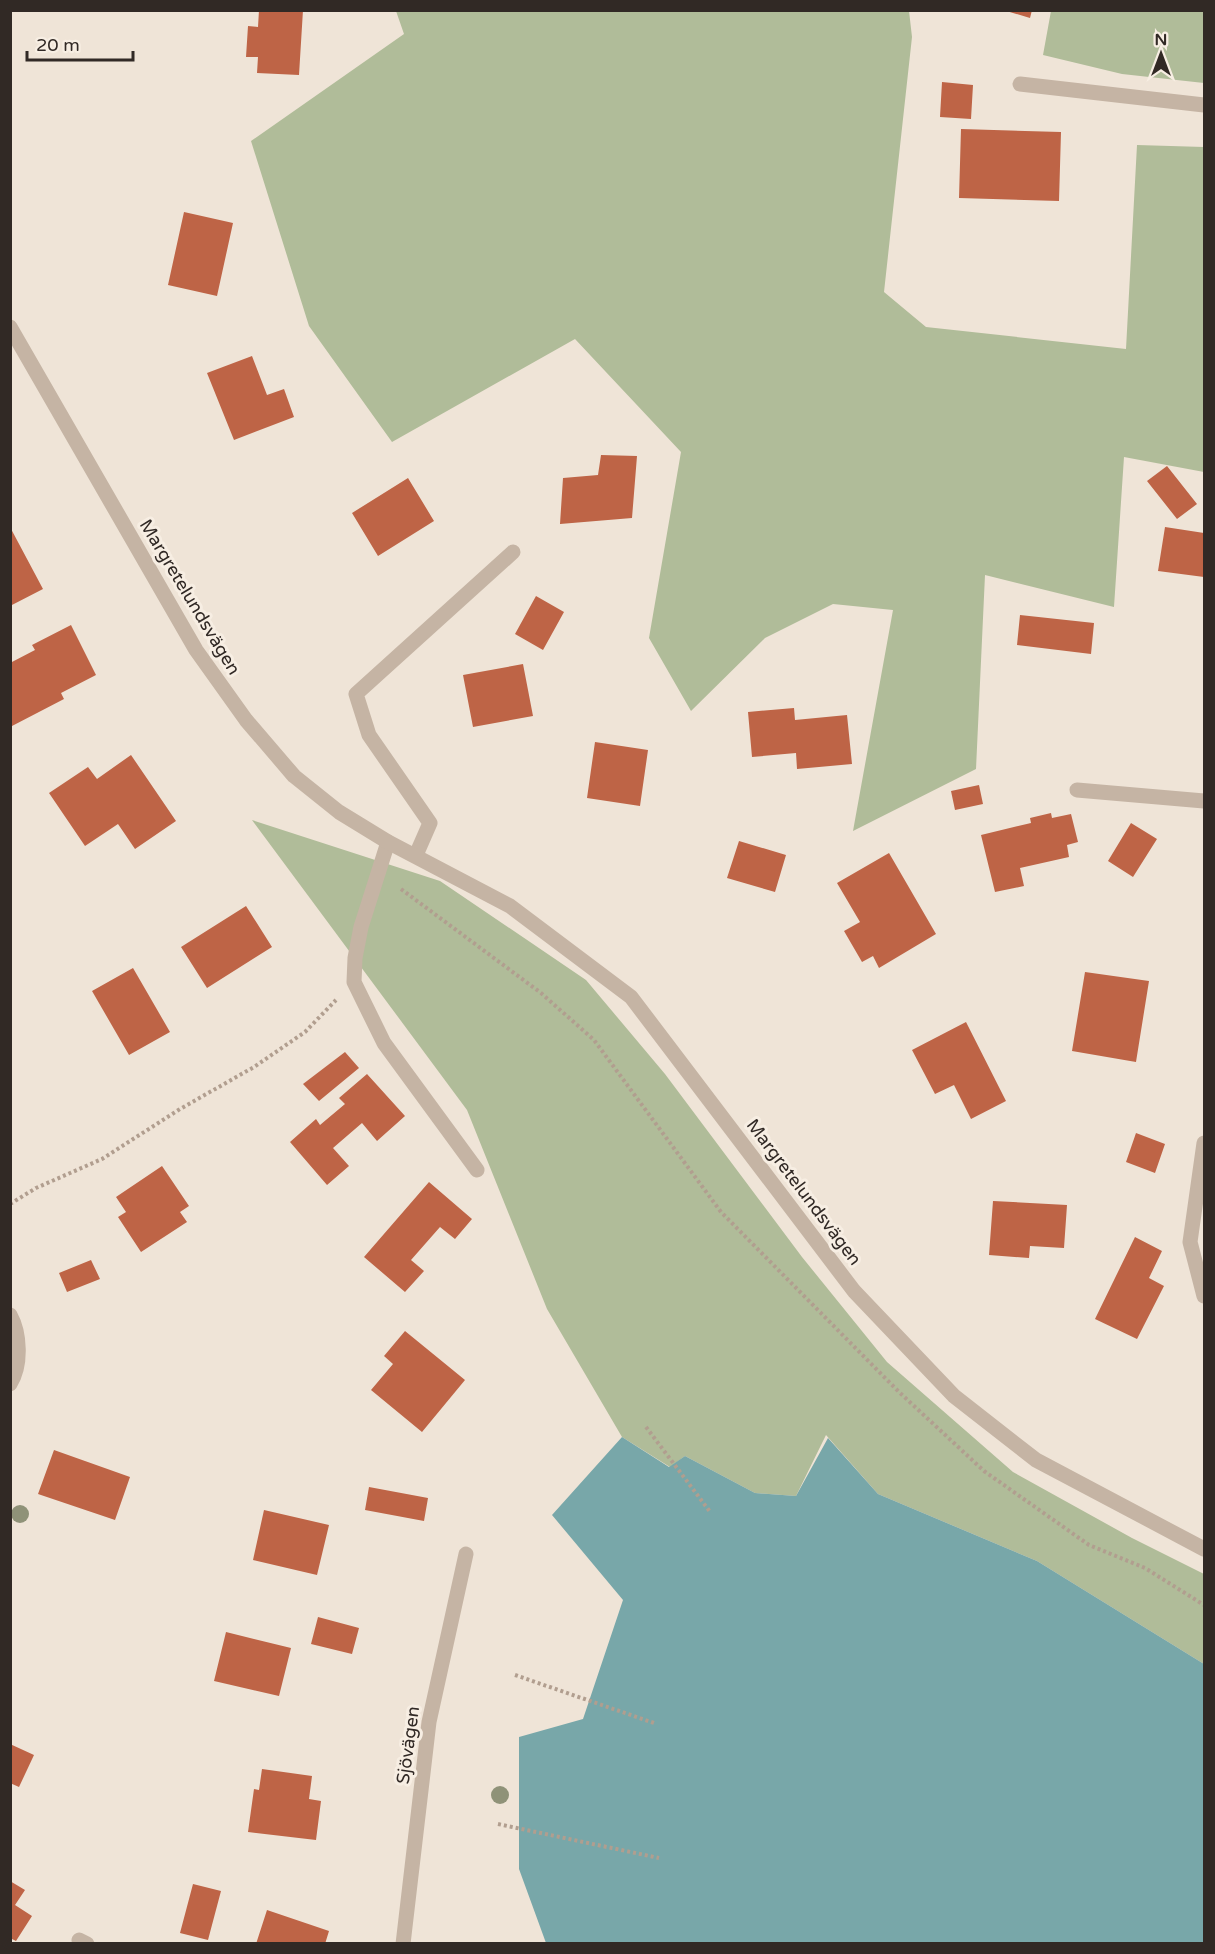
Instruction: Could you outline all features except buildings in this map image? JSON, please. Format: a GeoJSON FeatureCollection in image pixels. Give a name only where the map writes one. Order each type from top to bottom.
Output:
{"type":"FeatureCollection","features":[{"type":"Feature","properties":{"kind":"street"},"geometry":{"type":"LineString","coordinates":[[1020,84],[1204,105]]}},
{"type":"Feature","properties":{"kind":"street","name":"Margretelundsvägen"},"geometry":{"type":"LineString","coordinates":[[10,327],[196,650],[246,720],[294,776],[339,812],[388,842],[510,906],[632,997],[854,1291],[954,1396],[1036,1460],[1204,1549]]}},
{"type":"Feature","properties":{"kind":"street"},"geometry":{"type":"LineString","coordinates":[[416,855],[430,823],[369,735],[356,694],[513,552]]}},
{"type":"Feature","properties":{"kind":"street"},"geometry":{"type":"LineString","coordinates":[[1077,790],[1204,801]]}},
{"type":"Feature","properties":{"kind":"street"},"geometry":{"type":"LineString","coordinates":[[388,842],[361,927],[355,958],[354,982],[384,1043],[477,1170]]}},
{"type":"Feature","properties":{"kind":"street"},"geometry":{"type":"LineString","coordinates":[[1204,1143],[1190,1242],[1204,1296]]}},
{"type":"Feature","properties":{"kind":"street"},"geometry":{"type":"LineString","coordinates":[[10,1315],[14,1322],[18,1355],[10,1384]]}},
{"type":"Feature","properties":{"kind":"street","name":"Sjövägen"},"geometry":{"type":"LineString","coordinates":[[403,1944],[429,1722],[466,1554]]}},
{"type":"Feature","properties":{"kind":"path"},"geometry":{"type":"LineString","coordinates":[[379,872],[541,993],[594,1040],[721,1212],[899,1392],[984,1471],[1089,1545],[1145,1568],[1204,1605]]}},
{"type":"Feature","properties":{"kind":"path"},"geometry":{"type":"LineString","coordinates":[[10,1204],[36,1188],[102,1159],[180,1109],[255,1067],[305,1032],[354,982]]}},
{"type":"Feature","properties":{"kind":"path"},"geometry":{"type":"LineString","coordinates":[[646,1427],[711,1514]]}},
{"type":"Feature","properties":{"kind":"path"},"geometry":{"type":"LineString","coordinates":[[515,1675],[654,1723]]}},
{"type":"Feature","properties":{"kind":"path"},"geometry":{"type":"LineString","coordinates":[[498,1824],[659,1858]]}},
{"type":"Feature","properties":{"kind":"green space"},"geometry":{"type":"Polygon","coordinates":[[[396,11],[909,11],[912,37],[884,292],[926,327],[1126,349],[1137,145],[1204,147],[1204,472],[1124,457],[1114,607],[985,575],[976,769],[853,831],[893,610],[833,604],[765,638],[691,711],[649,638],[681,452],[575,339],[392,442],[309,326],[251,141],[404,34],[396,11]]]}},
{"type":"Feature","properties":{"kind":"green space"},"geometry":{"type":"Polygon","coordinates":[[[1051,11],[1204,11],[1204,83],[1122,74],[1043,55],[1051,11]]]}},
{"type":"Feature","properties":{"kind":"green space"},"geometry":{"type":"Polygon","coordinates":[[[252,820],[440,881],[586,980],[665,1074],[802,1257],[887,1362],[1013,1472],[1132,1538],[1204,1574],[1204,1664],[1037,1561],[878,1494],[826,1435],[796,1496],[755,1493],[685,1456],[670,1467],[622,1437],[547,1309],[467,1110],[252,820]]]}},
{"type":"Feature","properties":{"kind":"water"},"geometry":{"type":"Polygon","coordinates":[[[622,1437],[669,1467],[685,1456],[755,1493],[796,1496],[828,1438],[878,1494],[1037,1561],[1204,1664],[1204,1943],[546,1943],[519,1869],[519,1737],[583,1719],[623,1600],[552,1515],[622,1437]]]}}]}
